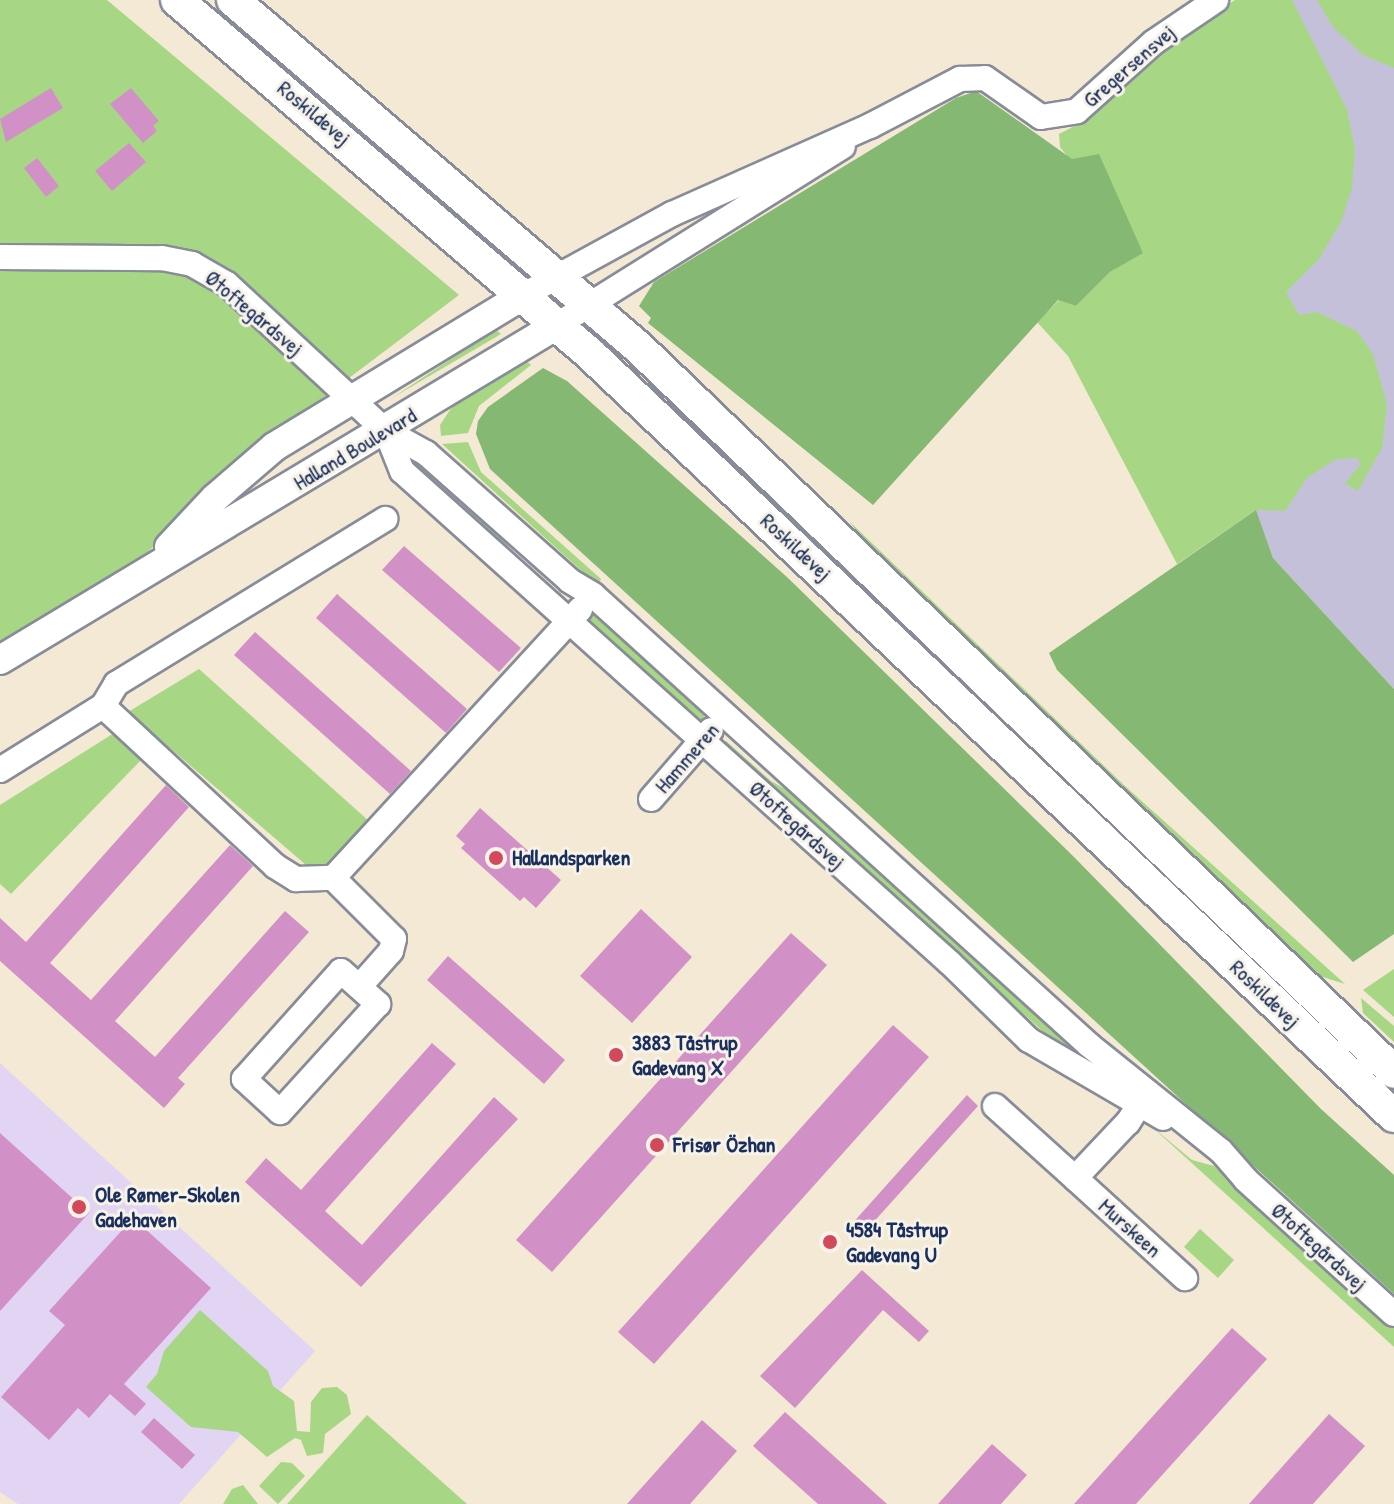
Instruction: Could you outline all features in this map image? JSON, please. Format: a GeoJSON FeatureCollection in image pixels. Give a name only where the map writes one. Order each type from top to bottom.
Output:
{"type":"FeatureCollection","features":[{"type":"Feature","properties":{"kind":"main road","name":"Roskildevej"},"geometry":{"type":"LineString","coordinates":[[177,0],[557,325],[1394,1116]]}},
{"type":"Feature","properties":{"kind":"main road","name":"Roskildevej"},"geometry":{"type":"LineString","coordinates":[[233,0],[591,305],[1394,1072]]}},
{"type":"Feature","properties":{"kind":"street","name":"Gregersensvej"},"geometry":{"type":"LineString","coordinates":[[524,295],[672,214],[976,75],[1041,117],[1068,115],[1095,99],[1165,33],[1216,0]]}},
{"type":"Feature","properties":{"kind":"street","name":"Gregersensvej"},"geometry":{"type":"LineString","coordinates":[[557,325],[870,126]]}},
{"type":"Feature","properties":{"kind":"street","name":"Øtoftegårdsvej"},"geometry":{"type":"LineString","coordinates":[[0,257],[131,255],[192,264],[227,284],[386,431],[432,457],[570,581],[593,595],[1144,1097],[1245,1179],[1394,1314]]}},
{"type":"Feature","properties":{"kind":"street","name":"Halland Boulevard"},"geometry":{"type":"LineString","coordinates":[[150,568],[215,498],[274,447],[524,295]]}},
{"type":"Feature","properties":{"kind":"street","name":"Halland Boulevard"},"geometry":{"type":"LineString","coordinates":[[0,660],[150,568],[386,431],[557,325]]}},
{"type":"Feature","properties":{"kind":"street","name":"Øtoftegårdsvej"},"geometry":{"type":"LineString","coordinates":[[386,431],[402,471],[702,740],[1029,1040],[1144,1097]]}},
{"type":"Feature","properties":{"kind":"street"},"geometry":{"type":"LineString","coordinates":[[0,770],[103,706],[116,684],[385,519]]}},
{"type":"Feature","properties":{"kind":"street"},"geometry":{"type":"LineString","coordinates":[[103,706],[275,866],[296,879],[333,878],[593,595]]}},
{"type":"Feature","properties":{"kind":"street","name":"Hammeren"},"geometry":{"type":"LineString","coordinates":[[651,799],[723,716]]}},
{"type":"Feature","properties":{"kind":"street"},"geometry":{"type":"LineString","coordinates":[[333,878],[394,939],[391,951],[359,987]]}},
{"type":"Feature","properties":{"kind":"street"},"geometry":{"type":"LineString","coordinates":[[341,971],[359,987],[378,1004],[280,1112],[244,1079],[341,971]]}},
{"type":"Feature","properties":{"kind":"street"},"geometry":{"type":"LineString","coordinates":[[1075,1178],[1144,1097]]}},
{"type":"Feature","properties":{"kind":"street","name":"Murskeen"},"geometry":{"type":"LineString","coordinates":[[995,1106],[1185,1278]]}},
{"type":"Feature","properties":{"kind":"shaded area"},"geometry":{"type":"Polygon","coordinates":[[[1291,0],[1394,0],[1394,689],[1273,558],[1195,344],[1291,0]]]}},
{"type":"Feature","properties":{"kind":"shaded area","name":"Ole Rømer-Skolen Gadehaven"},"geometry":{"type":"Polygon","coordinates":[[[0,1063],[315,1351],[179,1504],[18,1504],[0,1492],[0,1063]]]}},
{"type":"Feature","properties":{"kind":"green space"},"geometry":{"type":"Polygon","coordinates":[[[0,0],[107,0],[459,295],[227,470],[148,552],[0,652],[0,0]]]}},
{"type":"Feature","properties":{"kind":"green space"},"geometry":{"type":"Polygon","coordinates":[[[1235,0],[1292,0],[1347,109],[1355,150],[1352,188],[1341,222],[1319,259],[1286,292],[1299,315],[1317,312],[1357,331],[1373,354],[1387,405],[1382,448],[1358,491],[1345,483],[1361,464],[1357,458],[1336,459],[1307,478],[1285,511],[1256,510],[1177,564],[1068,356],[1037,322],[1059,300],[1076,306],[1110,272],[1143,252],[1060,147],[1059,134],[1088,119],[1159,50],[1235,0]]]}},
{"type":"Feature","properties":{"kind":"green space"},"geometry":{"type":"Polygon","coordinates":[[[1317,0],[1394,0],[1394,68],[1363,55],[1333,27],[1317,0]]]}},
{"type":"Feature","properties":{"kind":"green space"},"geometry":{"type":"Polygon","coordinates":[[[976,91],[1072,159],[1099,154],[1143,253],[1110,272],[1076,306],[1058,300],[873,505],[648,323],[651,318],[639,306],[654,282],[956,98],[976,91]]]}},
{"type":"Feature","properties":{"kind":"green space"},"geometry":{"type":"Polygon","coordinates":[[[492,326],[501,334],[392,398],[463,351],[492,326]]]}},
{"type":"Feature","properties":{"kind":"green space"},"geometry":{"type":"Polygon","coordinates":[[[527,361],[531,365],[479,406],[468,433],[441,436],[440,425],[452,407],[527,361]]]}},
{"type":"Feature","properties":{"kind":"green space"},"geometry":{"type":"Polygon","coordinates":[[[543,368],[567,381],[788,578],[1073,856],[1321,1109],[1394,1175],[1394,1294],[490,469],[476,434],[478,421],[488,407],[543,368]]]}},
{"type":"Feature","properties":{"kind":"green space"},"geometry":{"type":"Polygon","coordinates":[[[468,442],[481,472],[601,579],[598,586],[442,444],[468,442]]]}},
{"type":"Feature","properties":{"kind":"green space"},"geometry":{"type":"Polygon","coordinates":[[[418,463],[508,544],[509,549],[414,467],[418,463]]]}},
{"type":"Feature","properties":{"kind":"green space"},"geometry":{"type":"Polygon","coordinates":[[[1256,510],[1273,558],[1394,689],[1394,934],[1353,962],[1057,670],[1049,653],[1256,510]]]}},
{"type":"Feature","properties":{"kind":"green space"},"geometry":{"type":"Polygon","coordinates":[[[850,522],[1125,786],[1345,984],[1310,973],[874,558],[850,522]]]}},
{"type":"Feature","properties":{"kind":"green space"},"geometry":{"type":"Polygon","coordinates":[[[591,611],[705,712],[704,717],[698,721],[586,621],[591,611]]]}},
{"type":"Feature","properties":{"kind":"green space"},"geometry":{"type":"Polygon","coordinates":[[[199,669],[370,822],[339,861],[323,867],[306,865],[128,712],[199,669]]]}},
{"type":"Feature","properties":{"kind":"green space"},"geometry":{"type":"Polygon","coordinates":[[[114,733],[144,757],[11,894],[0,884],[0,805],[114,733]]]}},
{"type":"Feature","properties":{"kind":"green space"},"geometry":{"type":"Polygon","coordinates":[[[726,741],[771,781],[799,797],[1102,1069],[1081,1061],[1048,1036],[721,742],[726,741]]]}},
{"type":"Feature","properties":{"kind":"green space"},"geometry":{"type":"Polygon","coordinates":[[[1394,969],[1394,1017],[1363,990],[1394,969]]]}},
{"type":"Feature","properties":{"kind":"green space"},"geometry":{"type":"Polygon","coordinates":[[[1361,998],[1394,1026],[1394,1042],[1363,1013],[1361,998]]]}},
{"type":"Feature","properties":{"kind":"green space"},"geometry":{"type":"Polygon","coordinates":[[[1151,1126],[1192,1160],[1214,1166],[1394,1328],[1394,1347],[1151,1126]]]}},
{"type":"Feature","properties":{"kind":"green space"},"geometry":{"type":"Polygon","coordinates":[[[1200,1229],[1234,1260],[1218,1278],[1184,1247],[1200,1229]]]}},
{"type":"Feature","properties":{"kind":"green space"},"geometry":{"type":"Polygon","coordinates":[[[200,1310],[268,1371],[273,1386],[294,1401],[297,1431],[310,1432],[311,1402],[322,1388],[337,1387],[347,1395],[351,1414],[325,1434],[323,1453],[307,1456],[301,1440],[295,1438],[267,1457],[238,1432],[191,1427],[146,1387],[157,1374],[164,1351],[200,1310]]]}},
{"type":"Feature","properties":{"kind":"green space"},"geometry":{"type":"Polygon","coordinates":[[[367,1415],[467,1504],[287,1504],[367,1415]]]}},
{"type":"Feature","properties":{"kind":"green space"},"geometry":{"type":"Polygon","coordinates":[[[281,1462],[292,1463],[305,1476],[278,1504],[259,1486],[281,1462]]]}},
{"type":"Feature","properties":{"kind":"green space"},"geometry":{"type":"Polygon","coordinates":[[[243,1485],[258,1504],[223,1504],[232,1489],[243,1485]]]}},
{"type":"Feature","properties":{"kind":"building"},"geometry":{"type":"Polygon","coordinates":[[[51,88],[63,108],[6,142],[0,119],[51,88]]]}},
{"type":"Feature","properties":{"kind":"building"},"geometry":{"type":"Polygon","coordinates":[[[131,88],[159,121],[153,126],[157,131],[143,143],[110,104],[131,88]]]}},
{"type":"Feature","properties":{"kind":"building"},"geometry":{"type":"Polygon","coordinates":[[[129,143],[146,162],[112,191],[95,171],[129,143]]]}},
{"type":"Feature","properties":{"kind":"building"},"geometry":{"type":"Polygon","coordinates":[[[37,158],[59,186],[46,197],[24,168],[37,158]]]}},
{"type":"Feature","properties":{"kind":"building"},"geometry":{"type":"Polygon","coordinates":[[[404,546],[521,648],[499,672],[382,570],[404,546]]]}},
{"type":"Feature","properties":{"kind":"building"},"geometry":{"type":"Polygon","coordinates":[[[337,594],[467,709],[446,733],[316,618],[337,594]]]}},
{"type":"Feature","properties":{"kind":"building"},"geometry":{"type":"Polygon","coordinates":[[[255,632],[411,771],[390,794],[234,655],[255,632]]]}},
{"type":"Feature","properties":{"kind":"building"},"geometry":{"type":"Polygon","coordinates":[[[166,785],[189,807],[50,963],[91,1000],[230,845],[253,866],[115,1021],[155,1057],[285,911],[309,932],[178,1078],[185,1084],[164,1108],[0,961],[0,918],[26,942],[166,785]]]}},
{"type":"Feature","properties":{"kind":"building"},"geometry":{"type":"Polygon","coordinates":[[[480,808],[561,880],[536,908],[524,897],[520,901],[461,848],[465,844],[456,836],[480,808]]]}},
{"type":"Feature","properties":{"kind":"building"},"geometry":{"type":"Polygon","coordinates":[[[641,909],[692,957],[632,1023],[580,976],[641,909]]]}},
{"type":"Feature","properties":{"kind":"building"},"geometry":{"type":"Polygon","coordinates":[[[791,933],[827,965],[552,1272],[516,1240],[791,933]]]}},
{"type":"Feature","properties":{"kind":"building"},"geometry":{"type":"Polygon","coordinates":[[[448,956],[565,1060],[544,1084],[427,980],[448,956]]]}},
{"type":"Feature","properties":{"kind":"building"},"geometry":{"type":"Polygon","coordinates":[[[893,1025],[929,1057],[654,1364],[618,1332],[893,1025]]]}},
{"type":"Feature","properties":{"kind":"building"},"geometry":{"type":"Polygon","coordinates":[[[432,1043],[456,1064],[325,1211],[362,1245],[494,1097],[518,1119],[361,1287],[245,1182],[266,1158],[301,1190],[432,1043]]]}},
{"type":"Feature","properties":{"kind":"building"},"geometry":{"type":"Polygon","coordinates":[[[967,1095],[978,1106],[861,1236],[850,1226],[967,1095]]]}},
{"type":"Feature","properties":{"kind":"building"},"geometry":{"type":"Polygon","coordinates":[[[0,1133],[89,1213],[0,1311],[0,1133]]]}},
{"type":"Feature","properties":{"kind":"building"},"geometry":{"type":"Polygon","coordinates":[[[133,1218],[211,1288],[124,1384],[146,1404],[135,1416],[110,1394],[89,1418],[78,1408],[49,1440],[1,1397],[65,1325],[49,1311],[133,1218]]]}},
{"type":"Feature","properties":{"kind":"building"},"geometry":{"type":"Polygon","coordinates":[[[862,1270],[929,1331],[919,1342],[883,1310],[795,1408],[760,1376],[862,1270]]]}},
{"type":"Feature","properties":{"kind":"building"},"geometry":{"type":"Polygon","coordinates":[[[1232,1328],[1267,1359],[1136,1504],[1074,1504],[1232,1328]]]}},
{"type":"Feature","properties":{"kind":"building"},"geometry":{"type":"Polygon","coordinates":[[[785,1412],[887,1504],[818,1504],[753,1446],[785,1412]]]}},
{"type":"Feature","properties":{"kind":"building"},"geometry":{"type":"Polygon","coordinates":[[[1329,1414],[1365,1446],[1313,1504],[1249,1504],[1329,1414]]]}},
{"type":"Feature","properties":{"kind":"building"},"geometry":{"type":"Polygon","coordinates":[[[154,1418],[195,1455],[182,1469],[141,1432],[154,1418]]]}},
{"type":"Feature","properties":{"kind":"building"},"geometry":{"type":"Polygon","coordinates":[[[702,1420],[737,1451],[690,1504],[627,1504],[702,1420]]]}},
{"type":"Feature","properties":{"kind":"building"},"geometry":{"type":"Polygon","coordinates":[[[992,1444],[1027,1475],[1001,1504],[938,1504],[992,1444]]]}},
{"type":"Feature","properties":{"kind":"place","name":"Hallandsparken"},"geometry":{"type":"Point","coordinates":[496,858]}},
{"type":"Feature","properties":{"kind":"place","name":"3883 Tåstrup Gadevang X"},"geometry":{"type":"Point","coordinates":[616,1055]}},
{"type":"Feature","properties":{"kind":"place","name":"Frisør Özhan"},"geometry":{"type":"Point","coordinates":[657,1145]}},
{"type":"Feature","properties":{"kind":"place","name":"Ole Rømer-Skolen Gadehaven"},"geometry":{"type":"Point","coordinates":[79,1207]}},
{"type":"Feature","properties":{"kind":"place","name":"4584 Tåstrup Gadevang U"},"geometry":{"type":"Point","coordinates":[830,1242]}}]}
